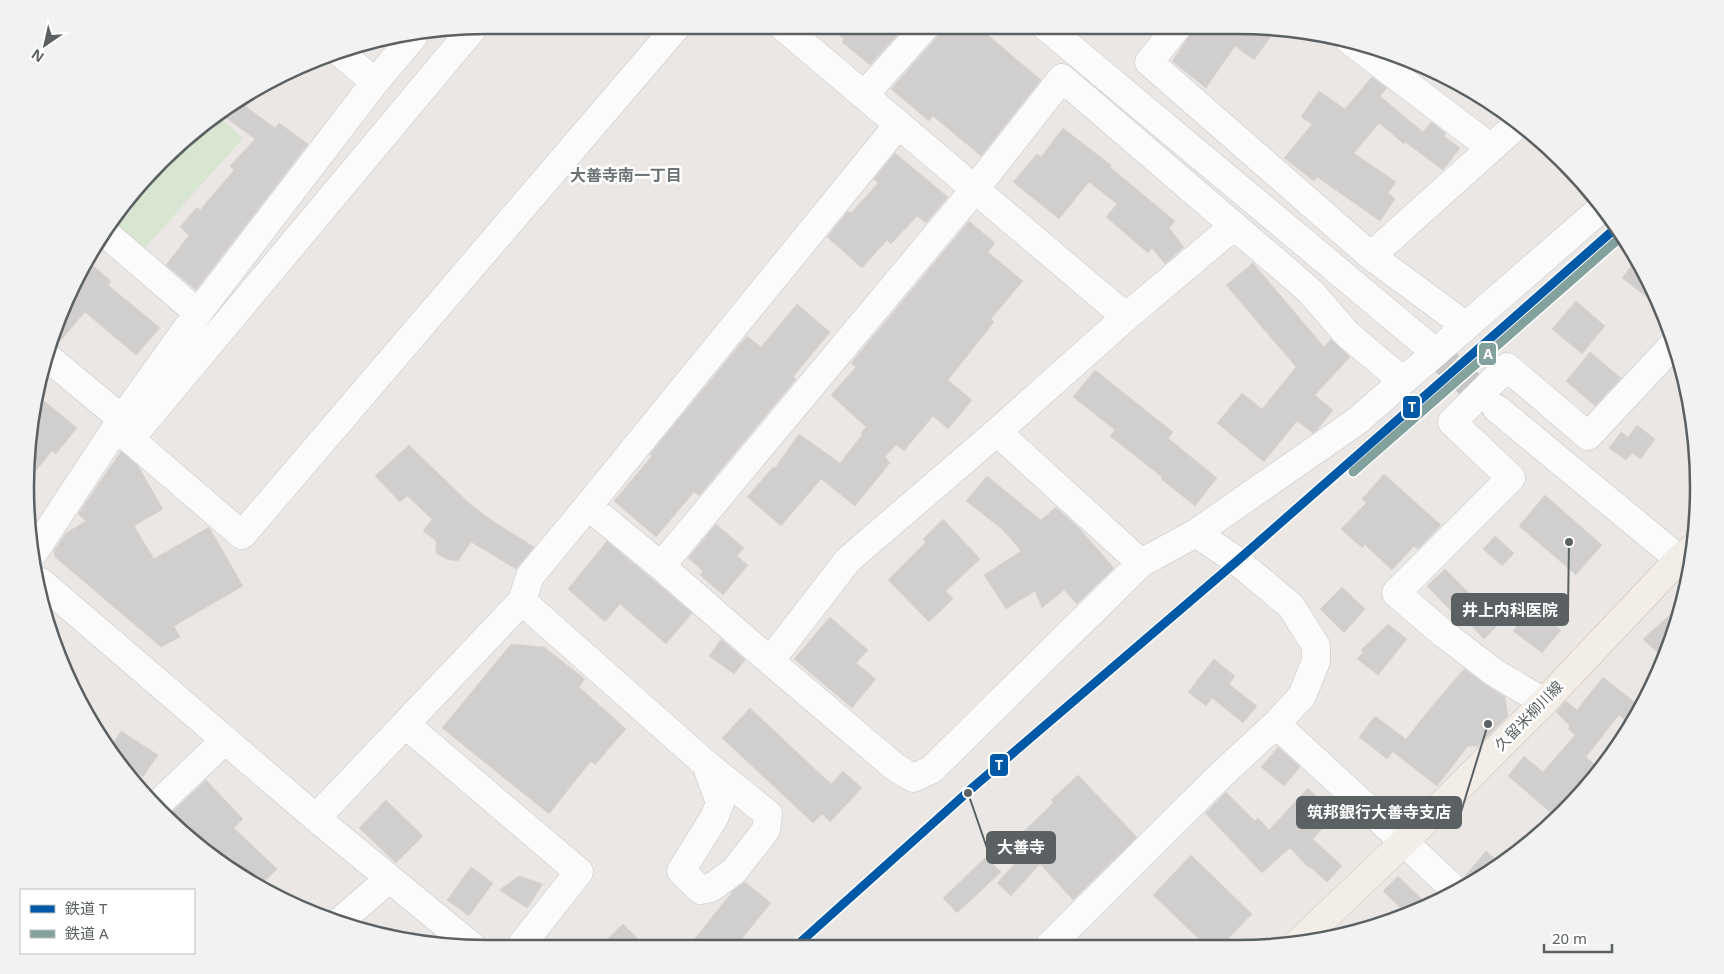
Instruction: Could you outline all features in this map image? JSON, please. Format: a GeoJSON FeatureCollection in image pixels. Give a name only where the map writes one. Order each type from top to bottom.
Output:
{"type":"FeatureCollection","features":[{"type":"Feature","properties":{"kind":"main road","name":"久留米柳川線"},"geometry":{"type":"LineString","coordinates":[[1307,934],[1404,842],[1544,702],[1685,555]]}},
{"type":"Feature","properties":{"kind":"street"},"geometry":{"type":"LineString","coordinates":[[468,35],[130,440],[242,534],[670,34]]}},
{"type":"Feature","properties":{"kind":"street"},"geometry":{"type":"LineString","coordinates":[[792,34],[1126,317]]}},
{"type":"Feature","properties":{"kind":"street"},"geometry":{"type":"LineString","coordinates":[[864,96],[919,34]]}},
{"type":"Feature","properties":{"kind":"street"},"geometry":{"type":"LineString","coordinates":[[1054,34],[1429,347]]}},
{"type":"Feature","properties":{"kind":"street"},"geometry":{"type":"LineString","coordinates":[[1172,34],[1149,62],[1371,256],[1466,326]]}},
{"type":"Feature","properties":{"kind":"street"},"geometry":{"type":"LineString","coordinates":[[38,546],[122,419],[198,313],[410,40]]}},
{"type":"Feature","properties":{"kind":"street"},"geometry":{"type":"LineString","coordinates":[[1365,53],[1490,148]]}},
{"type":"Feature","properties":{"kind":"street"},"geometry":{"type":"LineString","coordinates":[[345,57],[376,82]]}},
{"type":"Feature","properties":{"kind":"street"},"geometry":{"type":"LineString","coordinates":[[661,566],[975,189],[1062,78],[1310,291],[1347,334],[1403,381]]}},
{"type":"Feature","properties":{"kind":"street"},"geometry":{"type":"LineString","coordinates":[[316,818],[522,601],[530,576],[898,125]]}},
{"type":"Feature","properties":{"kind":"street"},"geometry":{"type":"LineString","coordinates":[[1371,256],[1513,127]]}},
{"type":"Feature","properties":{"kind":"street"},"geometry":{"type":"LineString","coordinates":[[588,506],[661,566],[770,662],[895,767],[913,778],[931,770],[1141,563],[1196,533],[1357,422],[1597,212]]}},
{"type":"Feature","properties":{"kind":"street"},"geometry":{"type":"LineString","coordinates":[[770,662],[848,560],[997,432],[1126,317],[1234,226]]}},
{"type":"Feature","properties":{"kind":"street"},"geometry":{"type":"LineString","coordinates":[[109,236],[198,313]]}},
{"type":"Feature","properties":{"kind":"street"},"geometry":{"type":"LineString","coordinates":[[1544,702],[1496,673],[1444,634],[1396,593],[1511,478],[1452,422],[1507,367],[1588,436],[1669,350]]}},
{"type":"Feature","properties":{"kind":"street"},"geometry":{"type":"LineString","coordinates":[[52,361],[122,419]]}},
{"type":"Feature","properties":{"kind":"street"},"geometry":{"type":"LineString","coordinates":[[1496,408],[1685,552]]}},
{"type":"Feature","properties":{"kind":"street"},"geometry":{"type":"LineString","coordinates":[[997,432],[1141,563]]}},
{"type":"Feature","properties":{"kind":"street"},"geometry":{"type":"LineString","coordinates":[[1055,940],[1220,776],[1276,724],[1302,696],[1316,661],[1316,646],[1291,606],[1237,561],[1196,533]]}},
{"type":"Feature","properties":{"kind":"street"},"geometry":{"type":"LineString","coordinates":[[44,585],[316,818],[463,939]]}},
{"type":"Feature","properties":{"kind":"street"},"geometry":{"type":"LineString","coordinates":[[522,601],[706,764]]}},
{"type":"Feature","properties":{"kind":"street"},"geometry":{"type":"LineString","coordinates":[[405,724],[579,872],[525,940]]}},
{"type":"Feature","properties":{"kind":"street"},"geometry":{"type":"LineString","coordinates":[[1276,724],[1451,887]]}},
{"type":"Feature","properties":{"kind":"street"},"geometry":{"type":"LineString","coordinates":[[161,801],[225,740]]}},
{"type":"Feature","properties":{"kind":"street"},"geometry":{"type":"LineString","coordinates":[[345,917],[389,879]]}},
{"type":"Feature","properties":{"kind":"green space"},"geometry":{"type":"Polygon","coordinates":[[[222,119],[243,138],[142,251],[115,228],[146,188],[188,146],[222,119]]]}},
{"type":"Feature","properties":{"kind":"building"},"geometry":{"type":"Polygon","coordinates":[[[838,34],[898,34],[870,65],[842,42],[844,39],[838,34]]]}},
{"type":"Feature","properties":{"kind":"building"},"geometry":{"type":"Polygon","coordinates":[[[939,34],[986,34],[1041,80],[981,156],[933,116],[929,121],[891,89],[939,34]]]}},
{"type":"Feature","properties":{"kind":"building"},"geometry":{"type":"Polygon","coordinates":[[[1191,34],[1272,35],[1254,60],[1235,46],[1206,88],[1172,61],[1191,34]]]}},
{"type":"Feature","properties":{"kind":"building"},"geometry":{"type":"Polygon","coordinates":[[[1372,77],[1387,88],[1380,96],[1423,132],[1431,122],[1446,133],[1444,136],[1460,148],[1443,170],[1405,142],[1404,144],[1379,123],[1354,153],[1396,182],[1388,193],[1395,199],[1380,221],[1317,177],[1314,181],[1284,158],[1312,124],[1301,117],[1319,91],[1345,109],[1372,77]]]}},
{"type":"Feature","properties":{"kind":"building"},"geometry":{"type":"Polygon","coordinates":[[[243,105],[275,128],[279,123],[308,144],[196,290],[166,265],[189,235],[180,227],[197,207],[200,210],[234,170],[230,166],[255,139],[225,117],[243,105]]]}},
{"type":"Feature","properties":{"kind":"building"},"geometry":{"type":"Polygon","coordinates":[[[1063,128],[1111,165],[1110,167],[1175,221],[1169,228],[1184,247],[1165,264],[1152,248],[1148,253],[1106,217],[1117,204],[1089,182],[1059,219],[1013,182],[1037,154],[1041,157],[1063,128]]]}},
{"type":"Feature","properties":{"kind":"building"},"geometry":{"type":"Polygon","coordinates":[[[895,153],[948,197],[926,223],[917,216],[891,244],[887,240],[862,268],[827,237],[848,211],[851,213],[878,183],[874,179],[895,153]]]}},
{"type":"Feature","properties":{"kind":"building"},"geometry":{"type":"Polygon","coordinates":[[[969,221],[995,243],[988,252],[1023,281],[991,319],[994,322],[948,380],[972,400],[948,429],[933,416],[904,451],[896,445],[885,457],[890,463],[855,506],[821,479],[781,526],[747,497],[773,467],[775,468],[799,434],[840,463],[866,427],[831,395],[856,367],[851,363],[969,221]]]}},
{"type":"Feature","properties":{"kind":"building"},"geometry":{"type":"Polygon","coordinates":[[[1253,263],[1324,347],[1331,339],[1350,357],[1315,395],[1333,410],[1316,431],[1313,433],[1297,421],[1264,462],[1217,423],[1242,393],[1262,409],[1296,367],[1226,285],[1253,263]]]}},
{"type":"Feature","properties":{"kind":"building"},"geometry":{"type":"Polygon","coordinates":[[[92,264],[111,281],[108,285],[160,328],[136,355],[85,312],[57,345],[68,314],[92,264]]]}},
{"type":"Feature","properties":{"kind":"building"},"geometry":{"type":"Polygon","coordinates":[[[1632,265],[1649,299],[1622,278],[1632,265]]]}},
{"type":"Feature","properties":{"kind":"building"},"geometry":{"type":"Polygon","coordinates":[[[1576,301],[1605,326],[1582,354],[1552,329],[1576,301]]]}},
{"type":"Feature","properties":{"kind":"building"},"geometry":{"type":"Polygon","coordinates":[[[797,304],[830,332],[793,377],[796,379],[699,496],[694,492],[656,537],[614,501],[747,336],[761,347],[797,304]]]}},
{"type":"Feature","properties":{"kind":"building"},"geometry":{"type":"Polygon","coordinates":[[[1590,352],[1621,378],[1595,406],[1566,381],[1590,352]]]}},
{"type":"Feature","properties":{"kind":"building"},"geometry":{"type":"Polygon","coordinates":[[[1095,370],[1173,432],[1168,438],[1217,478],[1195,506],[1110,436],[1115,430],[1073,397],[1095,370]]]}},
{"type":"Feature","properties":{"kind":"building"},"geometry":{"type":"Polygon","coordinates":[[[42,399],[77,428],[56,454],[52,451],[34,472],[42,399]]]}},
{"type":"Feature","properties":{"kind":"building"},"geometry":{"type":"Polygon","coordinates":[[[1637,425],[1655,439],[1641,459],[1632,453],[1626,460],[1609,448],[1621,432],[1628,437],[1637,425]]]}},
{"type":"Feature","properties":{"kind":"building"},"geometry":{"type":"Polygon","coordinates":[[[409,445],[470,504],[534,547],[516,569],[471,542],[458,561],[446,559],[436,553],[436,541],[423,531],[432,519],[407,496],[400,502],[375,476],[409,445]]]}},
{"type":"Feature","properties":{"kind":"building"},"geometry":{"type":"Polygon","coordinates":[[[121,451],[138,466],[163,509],[134,526],[154,559],[209,527],[243,586],[174,626],[180,637],[161,647],[55,557],[54,551],[66,533],[86,521],[78,514],[121,451]]]}},
{"type":"Feature","properties":{"kind":"building"},"geometry":{"type":"Polygon","coordinates":[[[1384,474],[1441,525],[1418,549],[1414,546],[1392,570],[1365,545],[1362,548],[1341,529],[1366,503],[1362,499],[1384,474]]]}},
{"type":"Feature","properties":{"kind":"building"},"geometry":{"type":"Polygon","coordinates":[[[987,476],[1041,520],[1056,507],[1079,528],[1114,568],[1077,604],[1064,590],[1042,608],[1035,591],[1006,609],[984,575],[1021,551],[1003,530],[966,501],[987,476]]]}},
{"type":"Feature","properties":{"kind":"building"},"geometry":{"type":"Polygon","coordinates":[[[1545,495],[1602,545],[1576,575],[1519,526],[1545,495]]]}},
{"type":"Feature","properties":{"kind":"building"},"geometry":{"type":"Polygon","coordinates":[[[943,519],[980,559],[946,591],[953,599],[929,622],[888,580],[926,542],[923,539],[943,519]]]}},
{"type":"Feature","properties":{"kind":"building"},"geometry":{"type":"Polygon","coordinates":[[[716,524],[744,548],[737,556],[748,565],[723,595],[700,575],[703,571],[688,558],[716,524]]]}},
{"type":"Feature","properties":{"kind":"building"},"geometry":{"type":"Polygon","coordinates":[[[1495,536],[1514,553],[1502,566],[1483,549],[1495,536]]]}},
{"type":"Feature","properties":{"kind":"building"},"geometry":{"type":"Polygon","coordinates":[[[607,541],[692,613],[666,644],[620,604],[605,622],[568,589],[607,541]]]}},
{"type":"Feature","properties":{"kind":"building"},"geometry":{"type":"Polygon","coordinates":[[[1445,569],[1482,606],[1486,603],[1503,620],[1484,639],[1461,615],[1458,618],[1427,586],[1445,569]]]}},
{"type":"Feature","properties":{"kind":"building"},"geometry":{"type":"Polygon","coordinates":[[[1342,587],[1365,609],[1344,633],[1320,609],[1342,587]]]}},
{"type":"Feature","properties":{"kind":"building"},"geometry":{"type":"Polygon","coordinates":[[[1532,607],[1561,630],[1542,653],[1513,631],[1532,607]]]}},
{"type":"Feature","properties":{"kind":"building"},"geometry":{"type":"Polygon","coordinates":[[[1672,613],[1658,654],[1643,639],[1672,613]]]}},
{"type":"Feature","properties":{"kind":"building"},"geometry":{"type":"Polygon","coordinates":[[[830,617],[868,650],[856,663],[876,679],[852,708],[794,659],[830,617]]]}},
{"type":"Feature","properties":{"kind":"building"},"geometry":{"type":"Polygon","coordinates":[[[1388,624],[1407,639],[1378,675],[1357,659],[1363,652],[1361,650],[1388,624]]]}},
{"type":"Feature","properties":{"kind":"building"},"geometry":{"type":"Polygon","coordinates":[[[721,639],[745,660],[734,674],[709,656],[721,639]]]}},
{"type":"Feature","properties":{"kind":"building"},"geometry":{"type":"Polygon","coordinates":[[[511,644],[544,647],[585,679],[579,687],[626,729],[595,765],[591,761],[549,814],[442,728],[511,644]]]}},
{"type":"Feature","properties":{"kind":"building"},"geometry":{"type":"Polygon","coordinates":[[[1214,659],[1235,676],[1229,684],[1257,706],[1243,723],[1212,698],[1206,706],[1188,692],[1214,659]]]}},
{"type":"Feature","properties":{"kind":"building"},"geometry":{"type":"Polygon","coordinates":[[[1464,669],[1505,697],[1508,716],[1478,746],[1468,746],[1437,786],[1393,752],[1387,759],[1359,737],[1375,716],[1406,739],[1464,669]]]}},
{"type":"Feature","properties":{"kind":"building"},"geometry":{"type":"Polygon","coordinates":[[[1603,677],[1636,703],[1626,721],[1619,715],[1586,757],[1595,765],[1578,786],[1551,813],[1508,776],[1524,756],[1543,772],[1575,735],[1568,729],[1570,726],[1556,712],[1566,701],[1577,710],[1603,677]]]}},
{"type":"Feature","properties":{"kind":"building"},"geometry":{"type":"Polygon","coordinates":[[[750,708],[831,784],[843,771],[862,788],[830,822],[822,814],[813,823],[722,738],[750,708]]]}},
{"type":"Feature","properties":{"kind":"building"},"geometry":{"type":"Polygon","coordinates":[[[121,731],[158,755],[143,777],[134,771],[113,743],[121,731]]]}},
{"type":"Feature","properties":{"kind":"building"},"geometry":{"type":"Polygon","coordinates":[[[1278,747],[1300,767],[1284,786],[1261,767],[1278,747]]]}},
{"type":"Feature","properties":{"kind":"building"},"geometry":{"type":"Polygon","coordinates":[[[1078,775],[1137,837],[1073,900],[1040,864],[1011,896],[997,883],[1027,850],[1016,839],[1053,803],[1051,800],[1078,775]]]}},
{"type":"Feature","properties":{"kind":"building"},"geometry":{"type":"Polygon","coordinates":[[[206,780],[243,819],[234,828],[277,869],[264,882],[260,880],[211,847],[172,812],[206,780]]]}},
{"type":"Feature","properties":{"kind":"building"},"geometry":{"type":"Polygon","coordinates":[[[1308,788],[1336,814],[1313,839],[1342,866],[1327,882],[1309,868],[1290,848],[1262,873],[1205,813],[1226,792],[1255,821],[1258,818],[1269,830],[1308,788]]]}},
{"type":"Feature","properties":{"kind":"building"},"geometry":{"type":"Polygon","coordinates":[[[386,800],[423,836],[396,863],[359,828],[386,800]]]}},
{"type":"Feature","properties":{"kind":"building"},"geometry":{"type":"Polygon","coordinates":[[[1486,851],[1496,859],[1466,879],[1464,877],[1486,851]]]}},
{"type":"Feature","properties":{"kind":"building"},"geometry":{"type":"Polygon","coordinates":[[[1191,855],[1252,914],[1227,940],[1200,940],[1153,895],[1191,855]]]}},
{"type":"Feature","properties":{"kind":"building"},"geometry":{"type":"Polygon","coordinates":[[[986,857],[1001,872],[957,913],[943,898],[986,857]]]}},
{"type":"Feature","properties":{"kind":"building"},"geometry":{"type":"Polygon","coordinates":[[[471,867],[493,883],[469,916],[447,900],[471,867]]]}},
{"type":"Feature","properties":{"kind":"building"},"geometry":{"type":"Polygon","coordinates":[[[519,876],[543,884],[527,908],[499,890],[519,876]]]}},
{"type":"Feature","properties":{"kind":"building"},"geometry":{"type":"Polygon","coordinates":[[[1398,876],[1423,900],[1402,909],[1383,891],[1398,876]]]}},
{"type":"Feature","properties":{"kind":"building"},"geometry":{"type":"Polygon","coordinates":[[[745,882],[771,903],[741,940],[694,940],[733,891],[745,882]]]}},
{"type":"Feature","properties":{"kind":"building"},"geometry":{"type":"Polygon","coordinates":[[[623,924],[639,940],[606,940],[623,924]]]}},
{"type":"Feature","properties":{"kind":"tunnel"},"geometry":{"type":"LineString","coordinates":[[1429,347],[1496,408]]}},
{"type":"Feature","properties":{"kind":"rail line","name":"T"},"geometry":{"type":"LineString","coordinates":[[803,940],[971,789],[1237,561],[1612,232]]}},
{"type":"Feature","properties":{"kind":"rail line","name":"A"},"geometry":{"type":"LineString","coordinates":[[1353,472],[1617,240]]}},
{"type":"Feature","properties":{"kind":"place","name":"井上内科医院"},"geometry":{"type":"Point","coordinates":[1569,542]}},
{"type":"Feature","properties":{"kind":"place","name":"筑邦銀行大善寺支店"},"geometry":{"type":"Point","coordinates":[1488,724]}},
{"type":"Feature","properties":{"kind":"place","name":"大善寺"},"geometry":{"type":"Point","coordinates":[968,793]}},
{"type":"Feature","properties":{"kind":"district","name":"大善寺南一丁目"},"geometry":{"type":"Point","coordinates":[626,175]}}]}
